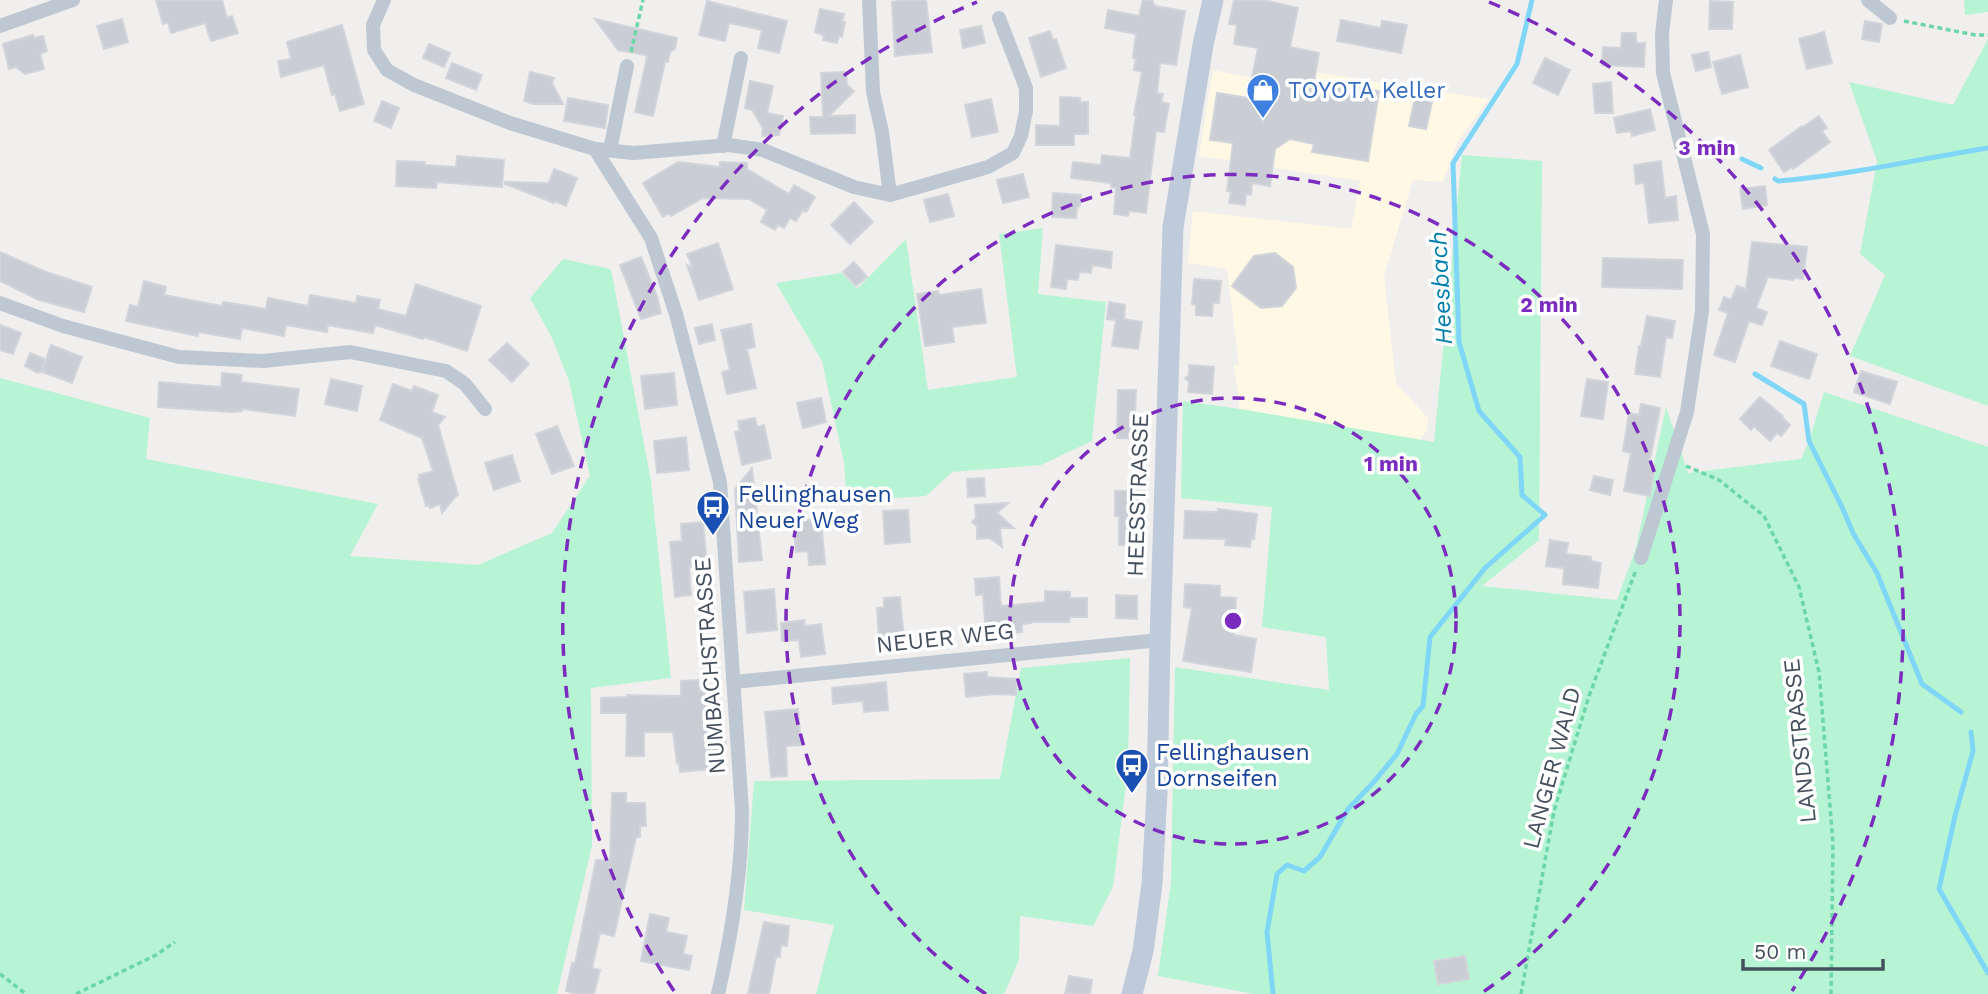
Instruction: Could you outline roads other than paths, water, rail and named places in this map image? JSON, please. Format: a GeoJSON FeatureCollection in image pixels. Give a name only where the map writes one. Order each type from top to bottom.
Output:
{"type":"FeatureCollection","features":[{"type":"Feature","properties":{"kind":"main road","name":"HEESSTRASSE"},"geometry":{"type":"LineString","coordinates":[[1132,994],[1143,951],[1152,884],[1157,792],[1173,227],[1213,0]]}},
{"type":"Feature","properties":{"kind":"street"},"geometry":{"type":"LineString","coordinates":[[0,26],[73,0]]}},
{"type":"Feature","properties":{"kind":"street"},"geometry":{"type":"LineString","coordinates":[[384,0],[373,25],[374,50],[387,70],[414,85],[510,123],[602,149],[634,153],[723,146],[763,150],[854,187],[890,195],[988,167],[1013,153],[1021,136],[1026,111],[1026,88],[999,18]]}},
{"type":"Feature","properties":{"kind":"street"},"geometry":{"type":"LineString","coordinates":[[869,0],[873,92],[882,132],[890,195]]}},
{"type":"Feature","properties":{"kind":"street"},"geometry":{"type":"LineString","coordinates":[[1641,558],[1686,412],[1702,311],[1703,234],[1663,73],[1662,34],[1666,0]]}},
{"type":"Feature","properties":{"kind":"street"},"geometry":{"type":"LineString","coordinates":[[1868,0],[1890,18]]}},
{"type":"Feature","properties":{"kind":"street"},"geometry":{"type":"LineString","coordinates":[[723,146],[741,58]]}},
{"type":"Feature","properties":{"kind":"street"},"geometry":{"type":"LineString","coordinates":[[602,149],[628,66]]}},
{"type":"Feature","properties":{"kind":"street","name":"NUMBACHSTRASSE"},"geometry":{"type":"LineString","coordinates":[[602,149],[651,238],[676,314],[720,482],[743,811],[736,906],[718,994]]}},
{"type":"Feature","properties":{"kind":"street"},"geometry":{"type":"LineString","coordinates":[[0,303],[63,326],[179,357],[263,360],[350,352],[446,371],[465,384],[485,409]]}},
{"type":"Feature","properties":{"kind":"street","name":"NEUER WEG"},"geometry":{"type":"LineString","coordinates":[[734,682],[1160,640]]}},
{"type":"Feature","properties":{"kind":"waterway","name":"Heesbach"},"geometry":{"type":"LineString","coordinates":[[1273,994],[1267,932],[1277,874],[1287,865],[1304,871],[1320,857],[1348,809],[1397,754],[1416,714],[1423,706],[1430,637],[1485,568],[1545,515],[1522,495],[1520,457],[1479,411],[1459,342],[1453,163],[1517,64],[1532,0]]}},
{"type":"Feature","properties":{"kind":"waterway"},"geometry":{"type":"LineString","coordinates":[[1775,179],[1778,181],[1831,175],[1988,148]]}},
{"type":"Feature","properties":{"kind":"waterway"},"geometry":{"type":"LineString","coordinates":[[1706,153],[1728,152]]}},
{"type":"Feature","properties":{"kind":"waterway"},"geometry":{"type":"LineString","coordinates":[[1742,159],[1761,168]]}},
{"type":"Feature","properties":{"kind":"waterway"},"geometry":{"type":"LineString","coordinates":[[1755,374],[1804,404],[1809,441],[1853,533],[1877,573],[1922,684],[1961,712]]}},
{"type":"Feature","properties":{"kind":"waterway"},"geometry":{"type":"LineString","coordinates":[[1971,732],[1973,751],[1939,889],[1988,973]]}},
{"type":"Feature","properties":{"kind":"place","name":"TOYOTA Keller"},"geometry":{"type":"Point","coordinates":[1263,120]}},
{"type":"Feature","properties":{"kind":"place","name":"Fellinghausen Neuer Weg"},"geometry":{"type":"Point","coordinates":[713,537]}},
{"type":"Feature","properties":{"kind":"place","name":"Fellinghausen Dornseifen"},"geometry":{"type":"Point","coordinates":[1132,795]}}]}
